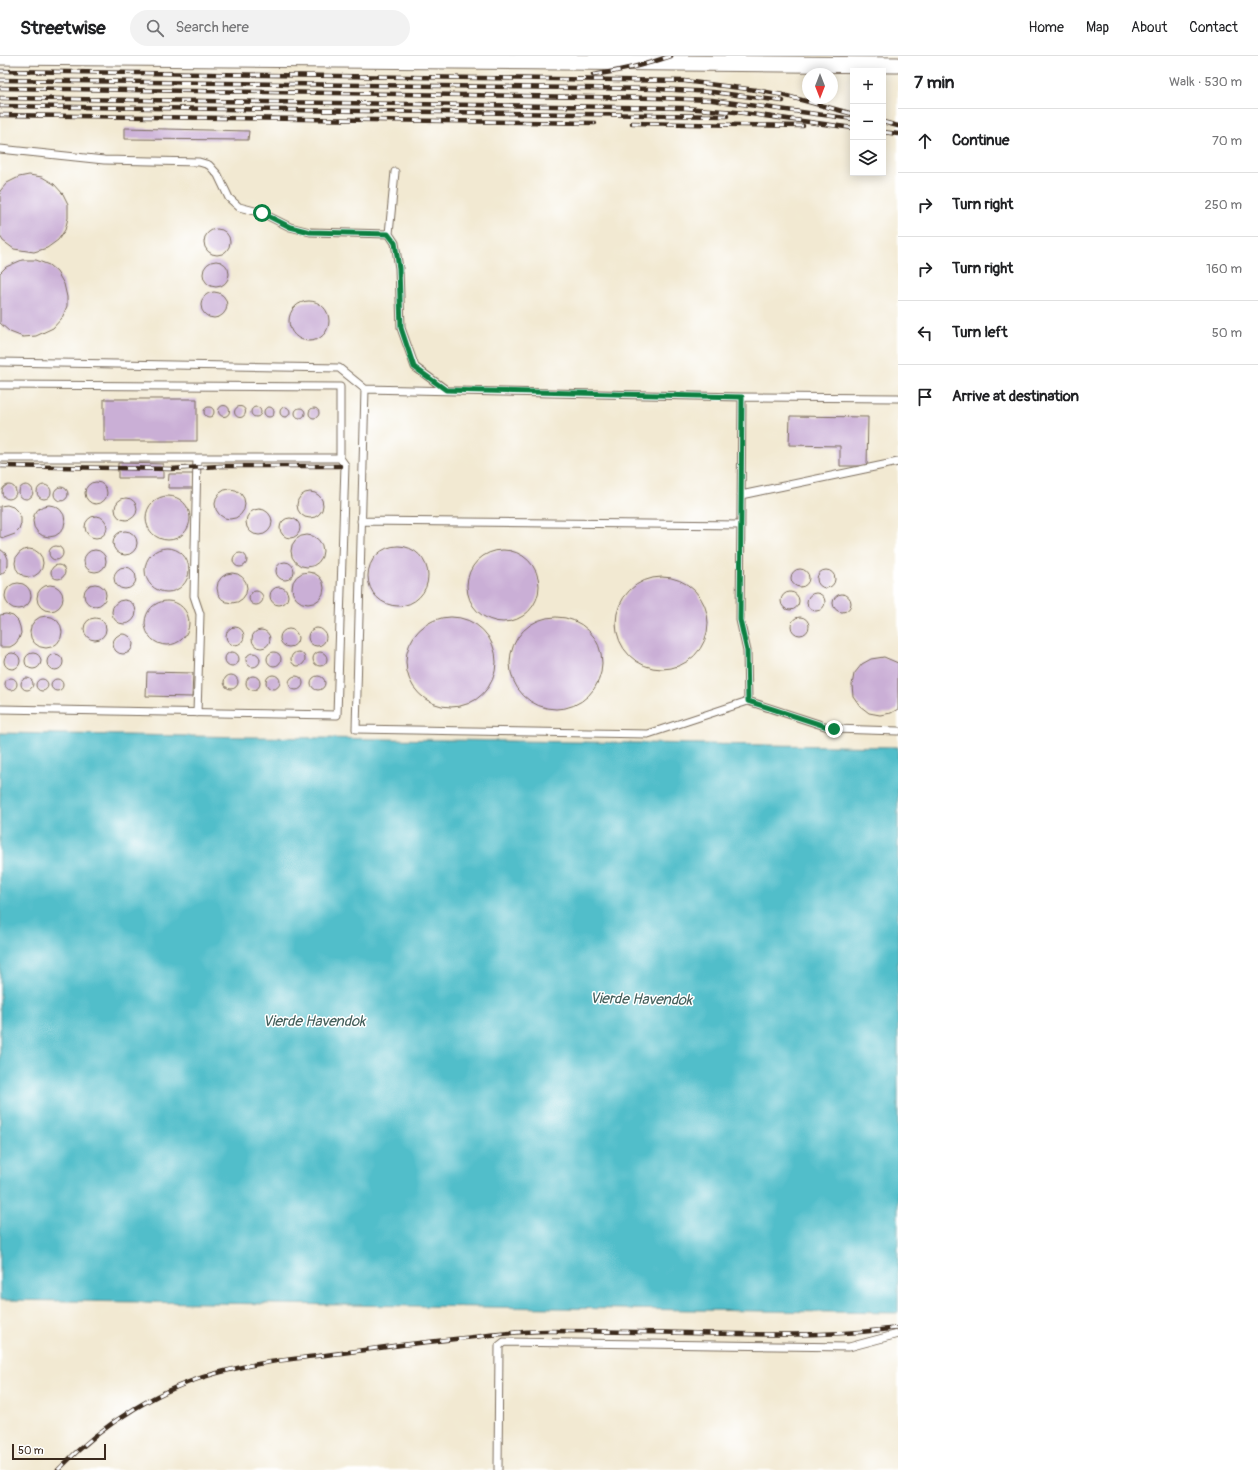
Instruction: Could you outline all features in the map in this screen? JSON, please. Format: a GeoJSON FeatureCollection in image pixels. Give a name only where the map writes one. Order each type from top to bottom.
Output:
{"type":"FeatureCollection","features":[{"type":"Feature","properties":{"kind":"street"},"geometry":{"type":"LineString","coordinates":[[0,57],[898,65]]}},
{"type":"Feature","properties":{"kind":"lane"},"geometry":{"type":"LineString","coordinates":[[0,149],[104,160],[200,162],[209,165],[218,175],[229,198],[239,207],[262,213],[290,227],[310,232],[388,234]]}},
{"type":"Feature","properties":{"kind":"lane"},"geometry":{"type":"LineString","coordinates":[[395,172],[388,234],[395,243],[399,268],[401,328],[414,367],[446,390]]}},
{"type":"Feature","properties":{"kind":"lane"},"geometry":{"type":"LineString","coordinates":[[0,362],[338,368],[365,388],[742,397],[898,398]]}},
{"type":"Feature","properties":{"kind":"lane"},"geometry":{"type":"LineString","coordinates":[[0,385],[340,387],[340,458],[345,465],[337,716],[0,709]]}},
{"type":"Feature","properties":{"kind":"lane"},"geometry":{"type":"LineString","coordinates":[[365,388],[356,729],[648,734],[748,701],[834,729],[898,731]]}},
{"type":"Feature","properties":{"kind":"lane"},"geometry":{"type":"LineString","coordinates":[[742,397],[740,620],[747,651],[748,701]]}},
{"type":"Feature","properties":{"kind":"lane"},"geometry":{"type":"LineString","coordinates":[[0,458],[340,458]]}},
{"type":"Feature","properties":{"kind":"lane"},"geometry":{"type":"LineString","coordinates":[[198,458],[194,596],[200,614],[198,713]]}},
{"type":"Feature","properties":{"kind":"lane"},"geometry":{"type":"LineString","coordinates":[[741,495],[898,462]]}},
{"type":"Feature","properties":{"kind":"lane"},"geometry":{"type":"LineString","coordinates":[[361,521],[741,525]]}},
{"type":"Feature","properties":{"kind":"lane"},"geometry":{"type":"LineString","coordinates":[[498,1470],[500,1346],[504,1342],[849,1347],[898,1334]]}},
{"type":"Feature","properties":{"kind":"water","name":"Vierde Havendok"},"geometry":{"type":"Polygon","coordinates":[[[0,733],[898,747],[898,1313],[0,1300],[0,733]]]}},
{"type":"Feature","properties":{"kind":"building"},"geometry":{"type":"Polygon","coordinates":[[[125,128],[249,131],[248,140],[125,139],[125,128]]]}},
{"type":"Feature","properties":{"kind":"building"},"geometry":{"type":"Polygon","coordinates":[[[29,175],[42,177],[54,184],[63,194],[68,204],[68,218],[65,230],[58,240],[47,248],[34,252],[14,249],[3,241],[0,236],[0,191],[7,183],[19,177],[29,175]]]}},
{"type":"Feature","properties":{"kind":"building"},"geometry":{"type":"Polygon","coordinates":[[[217,229],[226,233],[230,242],[226,251],[217,255],[208,251],[204,242],[208,233],[217,229]]]}},
{"type":"Feature","properties":{"kind":"building"},"geometry":{"type":"Polygon","coordinates":[[[22,260],[36,260],[49,265],[57,272],[64,284],[67,297],[67,306],[62,318],[53,328],[36,336],[23,337],[10,332],[0,323],[0,273],[6,267],[22,260]]]}},
{"type":"Feature","properties":{"kind":"building"},"geometry":{"type":"Polygon","coordinates":[[[216,261],[225,265],[229,274],[225,283],[216,287],[207,283],[203,274],[207,265],[216,261]]]}},
{"type":"Feature","properties":{"kind":"building"},"geometry":{"type":"Polygon","coordinates":[[[214,292],[223,296],[227,305],[223,314],[214,318],[205,314],[201,305],[205,296],[214,292]]]}},
{"type":"Feature","properties":{"kind":"building"},"geometry":{"type":"Polygon","coordinates":[[[309,301],[317,303],[323,307],[327,313],[329,321],[327,329],[323,335],[317,339],[309,341],[301,339],[295,335],[291,329],[289,321],[291,313],[295,307],[301,303],[309,301]]]}},
{"type":"Feature","properties":{"kind":"building"},"geometry":{"type":"Polygon","coordinates":[[[104,399],[197,399],[197,441],[104,441],[104,399]]]}},
{"type":"Feature","properties":{"kind":"building"},"geometry":{"type":"Polygon","coordinates":[[[222,406],[226,406],[228,407],[228,415],[222,416],[219,413],[219,409],[222,406]]]}},
{"type":"Feature","properties":{"kind":"building"},"geometry":{"type":"Polygon","coordinates":[[[207,407],[211,407],[213,408],[213,416],[207,417],[204,414],[204,410],[207,407]]]}},
{"type":"Feature","properties":{"kind":"building"},"geometry":{"type":"Polygon","coordinates":[[[238,407],[242,407],[244,408],[244,416],[238,417],[235,414],[235,410],[238,407]]]}},
{"type":"Feature","properties":{"kind":"building"},"geometry":{"type":"Polygon","coordinates":[[[254,407],[258,407],[260,408],[260,416],[254,417],[251,414],[251,410],[254,407]]]}},
{"type":"Feature","properties":{"kind":"building"},"geometry":{"type":"Polygon","coordinates":[[[267,407],[271,407],[273,408],[273,416],[267,417],[264,414],[264,410],[267,407]]]}},
{"type":"Feature","properties":{"kind":"building"},"geometry":{"type":"Polygon","coordinates":[[[283,407],[287,407],[289,408],[289,416],[283,417],[280,414],[280,410],[283,407]]]}},
{"type":"Feature","properties":{"kind":"building"},"geometry":{"type":"Polygon","coordinates":[[[298,408],[302,408],[304,409],[304,417],[298,418],[295,415],[295,411],[298,408]]]}},
{"type":"Feature","properties":{"kind":"building"},"geometry":{"type":"Polygon","coordinates":[[[312,408],[316,408],[318,409],[318,417],[312,418],[309,415],[309,411],[312,408]]]}},
{"type":"Feature","properties":{"kind":"building"},"geometry":{"type":"Polygon","coordinates":[[[790,416],[868,417],[867,466],[840,466],[840,446],[789,445],[790,416]]]}},
{"type":"Feature","properties":{"kind":"building"},"geometry":{"type":"Polygon","coordinates":[[[118,463],[163,464],[163,478],[118,478],[118,463]]]}},
{"type":"Feature","properties":{"kind":"building"},"geometry":{"type":"Polygon","coordinates":[[[169,474],[193,474],[193,488],[168,488],[169,474]]]}},
{"type":"Feature","properties":{"kind":"building"},"geometry":{"type":"Polygon","coordinates":[[[96,482],[104,485],[107,493],[104,501],[96,504],[88,501],[85,493],[88,485],[96,482]]]}},
{"type":"Feature","properties":{"kind":"building"},"geometry":{"type":"Polygon","coordinates":[[[9,485],[14,487],[16,492],[14,497],[9,499],[4,497],[2,492],[4,487],[9,485]]]}},
{"type":"Feature","properties":{"kind":"building"},"geometry":{"type":"Polygon","coordinates":[[[26,485],[31,487],[33,492],[31,497],[26,499],[21,497],[19,492],[21,487],[26,485]]]}},
{"type":"Feature","properties":{"kind":"building"},"geometry":{"type":"Polygon","coordinates":[[[44,485],[49,487],[51,492],[49,497],[44,499],[39,497],[37,492],[39,487],[44,485]]]}},
{"type":"Feature","properties":{"kind":"building"},"geometry":{"type":"Polygon","coordinates":[[[61,487],[66,489],[68,494],[66,499],[61,501],[56,499],[54,494],[56,489],[61,487]]]}},
{"type":"Feature","properties":{"kind":"building"},"geometry":{"type":"Polygon","coordinates":[[[230,489],[240,494],[245,504],[240,514],[230,519],[220,514],[215,504],[220,494],[230,489]]]}},
{"type":"Feature","properties":{"kind":"building"},"geometry":{"type":"Polygon","coordinates":[[[310,492],[319,496],[323,505],[319,514],[310,518],[301,514],[297,505],[301,496],[310,492]]]}},
{"type":"Feature","properties":{"kind":"building"},"geometry":{"type":"Polygon","coordinates":[[[172,496],[177,497],[184,502],[189,509],[189,527],[184,534],[177,539],[164,540],[159,539],[152,534],[147,527],[146,514],[147,509],[152,502],[159,497],[172,496]]]}},
{"type":"Feature","properties":{"kind":"building"},"geometry":{"type":"Polygon","coordinates":[[[126,498],[134,501],[137,509],[134,517],[126,520],[118,517],[115,509],[118,501],[126,498]]]}},
{"type":"Feature","properties":{"kind":"building"},"geometry":{"type":"Polygon","coordinates":[[[7,505],[13,507],[18,512],[21,518],[21,524],[19,530],[15,534],[4,538],[0,537],[0,506],[7,505]]]}},
{"type":"Feature","properties":{"kind":"building"},"geometry":{"type":"Polygon","coordinates":[[[46,505],[52,505],[61,509],[65,521],[61,533],[52,537],[46,537],[37,533],[33,524],[33,518],[37,509],[46,505]]]}},
{"type":"Feature","properties":{"kind":"building"},"geometry":{"type":"Polygon","coordinates":[[[259,509],[268,513],[272,522],[268,531],[259,535],[250,531],[246,522],[250,513],[259,509]]]}},
{"type":"Feature","properties":{"kind":"building"},"geometry":{"type":"Polygon","coordinates":[[[92,516],[100,516],[107,523],[107,531],[100,538],[92,538],[85,531],[85,523],[92,516]]]}},
{"type":"Feature","properties":{"kind":"building"},"geometry":{"type":"Polygon","coordinates":[[[290,518],[297,521],[300,528],[297,535],[290,538],[283,535],[280,528],[283,521],[290,518]]]}},
{"type":"Feature","properties":{"kind":"building"},"geometry":{"type":"Polygon","coordinates":[[[125,531],[133,535],[137,543],[133,551],[125,555],[117,551],[113,543],[117,535],[125,531]]]}},
{"type":"Feature","properties":{"kind":"building"},"geometry":{"type":"Polygon","coordinates":[[[304,535],[310,535],[320,542],[323,551],[322,557],[316,564],[310,567],[304,567],[294,560],[291,554],[291,548],[298,538],[304,535]]]}},
{"type":"Feature","properties":{"kind":"building"},"geometry":{"type":"Polygon","coordinates":[[[56,546],[61,548],[63,553],[61,558],[56,560],[51,558],[49,553],[51,548],[56,546]]]}},
{"type":"Feature","properties":{"kind":"building"},"geometry":{"type":"Polygon","coordinates":[[[398,546],[415,551],[423,559],[428,576],[423,593],[415,601],[398,606],[381,601],[373,593],[368,576],[373,559],[381,551],[398,546]]]}},
{"type":"Feature","properties":{"kind":"building"},"geometry":{"type":"Polygon","coordinates":[[[171,548],[183,554],[188,562],[188,578],[183,586],[175,591],[163,592],[151,586],[146,578],[145,566],[151,554],[159,549],[171,548]]]}},
{"type":"Feature","properties":{"kind":"building"},"geometry":{"type":"Polygon","coordinates":[[[0,549],[6,554],[8,565],[6,570],[0,575],[0,549]]]}},
{"type":"Feature","properties":{"kind":"building"},"geometry":{"type":"Polygon","coordinates":[[[29,549],[39,553],[43,563],[39,573],[29,577],[19,573],[15,563],[19,553],[29,549]]]}},
{"type":"Feature","properties":{"kind":"building"},"geometry":{"type":"Polygon","coordinates":[[[91,550],[99,550],[106,557],[106,565],[99,572],[91,572],[84,565],[84,557],[91,550]]]}},
{"type":"Feature","properties":{"kind":"building"},"geometry":{"type":"Polygon","coordinates":[[[496,550],[510,550],[517,552],[529,560],[537,572],[539,586],[537,600],[529,612],[517,620],[510,622],[496,622],[489,620],[477,612],[469,600],[467,593],[467,579],[469,572],[477,560],[489,552],[496,550]]]}},
{"type":"Feature","properties":{"kind":"building"},"geometry":{"type":"Polygon","coordinates":[[[240,553],[245,555],[247,560],[245,565],[240,567],[235,565],[233,560],[235,555],[240,553]]]}},
{"type":"Feature","properties":{"kind":"building"},"geometry":{"type":"Polygon","coordinates":[[[285,562],[291,565],[294,571],[291,577],[285,580],[279,577],[276,571],[279,565],[285,562]]]}},
{"type":"Feature","properties":{"kind":"building"},"geometry":{"type":"Polygon","coordinates":[[[58,565],[63,567],[65,572],[63,577],[58,579],[53,577],[51,572],[53,567],[58,565]]]}},
{"type":"Feature","properties":{"kind":"building"},"geometry":{"type":"Polygon","coordinates":[[[125,567],[133,570],[136,578],[133,586],[125,589],[117,586],[114,578],[117,570],[125,567]]]}},
{"type":"Feature","properties":{"kind":"building"},"geometry":{"type":"Polygon","coordinates":[[[796,569],[804,569],[809,574],[807,585],[804,587],[796,587],[791,582],[791,574],[796,569]]]}},
{"type":"Feature","properties":{"kind":"building"},"geometry":{"type":"Polygon","coordinates":[[[822,570],[830,570],[835,575],[833,586],[830,588],[822,588],[817,583],[817,575],[822,570]]]}},
{"type":"Feature","properties":{"kind":"building"},"geometry":{"type":"Polygon","coordinates":[[[305,572],[311,572],[321,579],[324,588],[323,594],[317,601],[311,604],[305,604],[295,597],[292,591],[292,585],[299,575],[305,572]]]}},
{"type":"Feature","properties":{"kind":"building"},"geometry":{"type":"Polygon","coordinates":[[[232,573],[238,574],[246,582],[246,594],[238,602],[232,603],[226,602],[218,594],[217,588],[218,582],[226,574],[232,573]]]}},
{"type":"Feature","properties":{"kind":"building"},"geometry":{"type":"Polygon","coordinates":[[[662,577],[671,578],[688,585],[700,597],[707,614],[707,632],[700,649],[688,661],[671,668],[662,669],[653,668],[636,661],[624,649],[617,632],[616,623],[617,614],[624,597],[636,585],[653,578],[662,577]]]}},
{"type":"Feature","properties":{"kind":"building"},"geometry":{"type":"Polygon","coordinates":[[[18,583],[27,587],[31,596],[27,605],[18,609],[9,605],[5,596],[9,587],[18,583]]]}},
{"type":"Feature","properties":{"kind":"building"},"geometry":{"type":"Polygon","coordinates":[[[95,584],[103,587],[106,595],[103,603],[95,606],[87,603],[84,595],[87,587],[95,584]]]}},
{"type":"Feature","properties":{"kind":"building"},"geometry":{"type":"Polygon","coordinates":[[[50,585],[59,589],[63,598],[59,607],[50,611],[41,607],[37,598],[41,589],[50,585]]]}},
{"type":"Feature","properties":{"kind":"building"},"geometry":{"type":"Polygon","coordinates":[[[279,587],[285,590],[288,596],[285,602],[279,605],[273,602],[270,596],[273,590],[279,587]]]}},
{"type":"Feature","properties":{"kind":"building"},"geometry":{"type":"Polygon","coordinates":[[[256,591],[261,593],[263,598],[261,603],[256,605],[251,603],[249,598],[251,593],[256,591]]]}},
{"type":"Feature","properties":{"kind":"building"},"geometry":{"type":"Polygon","coordinates":[[[786,592],[794,592],[799,597],[797,608],[794,610],[786,610],[781,605],[781,597],[786,592]]]}},
{"type":"Feature","properties":{"kind":"building"},"geometry":{"type":"Polygon","coordinates":[[[812,593],[820,593],[825,598],[823,609],[820,611],[812,611],[807,606],[807,598],[812,593]]]}},
{"type":"Feature","properties":{"kind":"building"},"geometry":{"type":"Polygon","coordinates":[[[838,594],[846,594],[851,599],[849,610],[846,612],[838,612],[833,607],[833,599],[838,594]]]}},
{"type":"Feature","properties":{"kind":"building"},"geometry":{"type":"Polygon","coordinates":[[[124,600],[132,604],[136,612],[132,620],[124,624],[116,620],[112,612],[116,604],[124,600]]]}},
{"type":"Feature","properties":{"kind":"building"},"geometry":{"type":"Polygon","coordinates":[[[171,601],[183,607],[188,615],[188,631],[183,639],[175,644],[163,645],[151,639],[146,631],[145,619],[151,607],[159,602],[171,601]]]}},
{"type":"Feature","properties":{"kind":"building"},"geometry":{"type":"Polygon","coordinates":[[[6,614],[13,616],[18,621],[21,633],[15,644],[10,647],[0,647],[0,615],[6,614]]]}},
{"type":"Feature","properties":{"kind":"building"},"geometry":{"type":"Polygon","coordinates":[[[43,616],[49,616],[58,620],[62,632],[58,644],[49,648],[43,648],[34,644],[30,635],[30,629],[34,620],[43,616]]]}},
{"type":"Feature","properties":{"kind":"building"},"geometry":{"type":"Polygon","coordinates":[[[451,617],[468,620],[483,630],[493,645],[496,662],[493,679],[483,694],[468,704],[451,707],[434,704],[419,694],[409,679],[406,662],[409,645],[419,630],[434,620],[451,617]]]}},
{"type":"Feature","properties":{"kind":"building"},"geometry":{"type":"Polygon","coordinates":[[[556,617],[574,620],[589,630],[599,645],[602,663],[599,681],[589,696],[574,706],[556,709],[538,706],[523,696],[513,681],[510,663],[513,645],[523,630],[538,620],[556,617]]]}},
{"type":"Feature","properties":{"kind":"building"},"geometry":{"type":"Polygon","coordinates":[[[796,617],[804,617],[809,622],[807,633],[804,635],[796,635],[791,630],[791,622],[796,617]]]}},
{"type":"Feature","properties":{"kind":"building"},"geometry":{"type":"Polygon","coordinates":[[[95,618],[103,621],[106,629],[103,637],[95,640],[87,637],[84,629],[87,621],[95,618]]]}},
{"type":"Feature","properties":{"kind":"building"},"geometry":{"type":"Polygon","coordinates":[[[235,627],[241,630],[244,636],[241,642],[235,645],[229,642],[226,636],[229,630],[235,627]]]}},
{"type":"Feature","properties":{"kind":"building"},"geometry":{"type":"Polygon","coordinates":[[[317,628],[323,631],[326,637],[323,643],[317,646],[311,643],[308,637],[311,631],[317,628]]]}},
{"type":"Feature","properties":{"kind":"building"},"geometry":{"type":"Polygon","coordinates":[[[289,629],[295,632],[298,638],[295,644],[289,647],[283,644],[280,638],[283,632],[289,629]]]}},
{"type":"Feature","properties":{"kind":"building"},"geometry":{"type":"Polygon","coordinates":[[[261,630],[267,633],[270,639],[267,645],[261,648],[255,645],[252,639],[255,633],[261,630]]]}},
{"type":"Feature","properties":{"kind":"building"},"geometry":{"type":"Polygon","coordinates":[[[123,634],[130,637],[133,644],[130,651],[123,654],[116,651],[113,644],[116,637],[123,634]]]}},
{"type":"Feature","properties":{"kind":"building"},"geometry":{"type":"Polygon","coordinates":[[[232,652],[237,654],[239,659],[237,664],[232,666],[227,664],[225,659],[227,654],[232,652]]]}},
{"type":"Feature","properties":{"kind":"building"},"geometry":{"type":"Polygon","coordinates":[[[274,652],[279,654],[281,659],[279,664],[274,666],[269,664],[267,659],[269,654],[274,652]]]}},
{"type":"Feature","properties":{"kind":"building"},"geometry":{"type":"Polygon","coordinates":[[[298,652],[303,654],[305,659],[303,664],[298,666],[293,664],[291,659],[293,654],[298,652]]]}},
{"type":"Feature","properties":{"kind":"building"},"geometry":{"type":"Polygon","coordinates":[[[320,652],[325,654],[327,659],[325,664],[320,666],[315,664],[313,659],[315,654],[320,652]]]}},
{"type":"Feature","properties":{"kind":"building"},"geometry":{"type":"Polygon","coordinates":[[[9,653],[15,653],[20,658],[18,667],[15,669],[9,669],[4,664],[4,658],[9,653]]]}},
{"type":"Feature","properties":{"kind":"building"},"geometry":{"type":"Polygon","coordinates":[[[30,653],[36,653],[41,658],[39,667],[36,669],[30,669],[25,664],[25,658],[30,653]]]}},
{"type":"Feature","properties":{"kind":"building"},"geometry":{"type":"Polygon","coordinates":[[[253,653],[258,655],[260,660],[258,665],[253,667],[248,665],[246,660],[248,655],[253,653]]]}},
{"type":"Feature","properties":{"kind":"building"},"geometry":{"type":"Polygon","coordinates":[[[52,654],[58,654],[63,659],[61,668],[58,670],[52,670],[47,665],[47,659],[52,654]]]}},
{"type":"Feature","properties":{"kind":"building"},"geometry":{"type":"Polygon","coordinates":[[[884,657],[898,663],[898,709],[891,713],[880,715],[869,713],[860,706],[853,696],[852,685],[854,674],[862,664],[871,659],[884,657]]]}},
{"type":"Feature","properties":{"kind":"building"},"geometry":{"type":"Polygon","coordinates":[[[147,672],[193,673],[192,697],[146,696],[147,672]]]}},
{"type":"Feature","properties":{"kind":"building"},"geometry":{"type":"Polygon","coordinates":[[[231,675],[236,677],[238,682],[236,687],[231,689],[226,687],[224,682],[226,677],[231,675]]]}},
{"type":"Feature","properties":{"kind":"building"},"geometry":{"type":"Polygon","coordinates":[[[273,675],[278,677],[280,682],[278,687],[273,689],[268,687],[266,682],[268,677],[273,675]]]}},
{"type":"Feature","properties":{"kind":"building"},"geometry":{"type":"Polygon","coordinates":[[[253,676],[258,678],[260,683],[258,688],[253,690],[248,688],[246,683],[248,678],[253,676]]]}},
{"type":"Feature","properties":{"kind":"building"},"geometry":{"type":"Polygon","coordinates":[[[296,676],[301,678],[303,683],[301,688],[296,690],[291,688],[289,683],[291,678],[296,676]]]}},
{"type":"Feature","properties":{"kind":"building"},"geometry":{"type":"Polygon","coordinates":[[[318,676],[323,678],[325,683],[323,688],[318,690],[313,688],[311,683],[313,678],[318,676]]]}},
{"type":"Feature","properties":{"kind":"building"},"geometry":{"type":"Polygon","coordinates":[[[11,678],[15,680],[17,684],[15,688],[11,690],[7,688],[5,684],[7,680],[11,678]]]}},
{"type":"Feature","properties":{"kind":"building"},"geometry":{"type":"Polygon","coordinates":[[[27,678],[31,680],[33,684],[31,688],[27,690],[23,688],[21,684],[23,680],[27,678]]]}},
{"type":"Feature","properties":{"kind":"building"},"geometry":{"type":"Polygon","coordinates":[[[42,679],[46,681],[48,685],[46,689],[42,691],[38,689],[36,685],[38,681],[42,679]]]}},
{"type":"Feature","properties":{"kind":"building"},"geometry":{"type":"Polygon","coordinates":[[[57,679],[61,681],[63,685],[61,689],[57,691],[53,689],[51,685],[53,681],[57,679]]]}},
{"type":"Feature","properties":{"kind":"railway"},"geometry":{"type":"LineString","coordinates":[[593,75],[613,72],[671,56]]}},
{"type":"Feature","properties":{"kind":"railway"},"geometry":{"type":"LineString","coordinates":[[0,71],[684,81],[783,95],[850,113]]}},
{"type":"Feature","properties":{"kind":"railway"},"geometry":{"type":"LineString","coordinates":[[0,80],[658,89],[713,92],[783,101]]}},
{"type":"Feature","properties":{"kind":"railway"},"geometry":{"type":"LineString","coordinates":[[0,88],[658,98],[712,100],[850,119]]}},
{"type":"Feature","properties":{"kind":"railway"},"geometry":{"type":"LineString","coordinates":[[0,98],[685,108],[736,112],[850,128]]}},
{"type":"Feature","properties":{"kind":"railway"},"geometry":{"type":"LineString","coordinates":[[0,106],[727,116]]}},
{"type":"Feature","properties":{"kind":"railway"},"geometry":{"type":"LineString","coordinates":[[0,115],[595,123]]}},
{"type":"Feature","properties":{"kind":"railway"},"geometry":{"type":"LineString","coordinates":[[632,123],[803,126]]}},
{"type":"Feature","properties":{"kind":"railway"},"geometry":{"type":"LineString","coordinates":[[886,123],[898,126]]}},
{"type":"Feature","properties":{"kind":"railway"},"geometry":{"type":"LineString","coordinates":[[886,132],[898,134]]}},
{"type":"Feature","properties":{"kind":"railway"},"geometry":{"type":"LineString","coordinates":[[0,466],[171,469],[220,466],[340,466]]}},
{"type":"Feature","properties":{"kind":"railway"},"geometry":{"type":"LineString","coordinates":[[58,1470],[94,1437],[135,1408],[179,1386],[225,1371],[254,1365],[403,1345],[495,1334],[526,1332],[596,1331],[799,1334],[858,1332],[898,1328]]}},
{"type":"Feature","properties":{"kind":"route"},"geometry":{"type":"LineString","coordinates":[[262,213],[290,227],[310,232],[388,234],[395,243],[399,268],[401,328],[414,367],[446,390],[742,397],[740,620],[747,651],[748,701],[834,729]]}}]}
